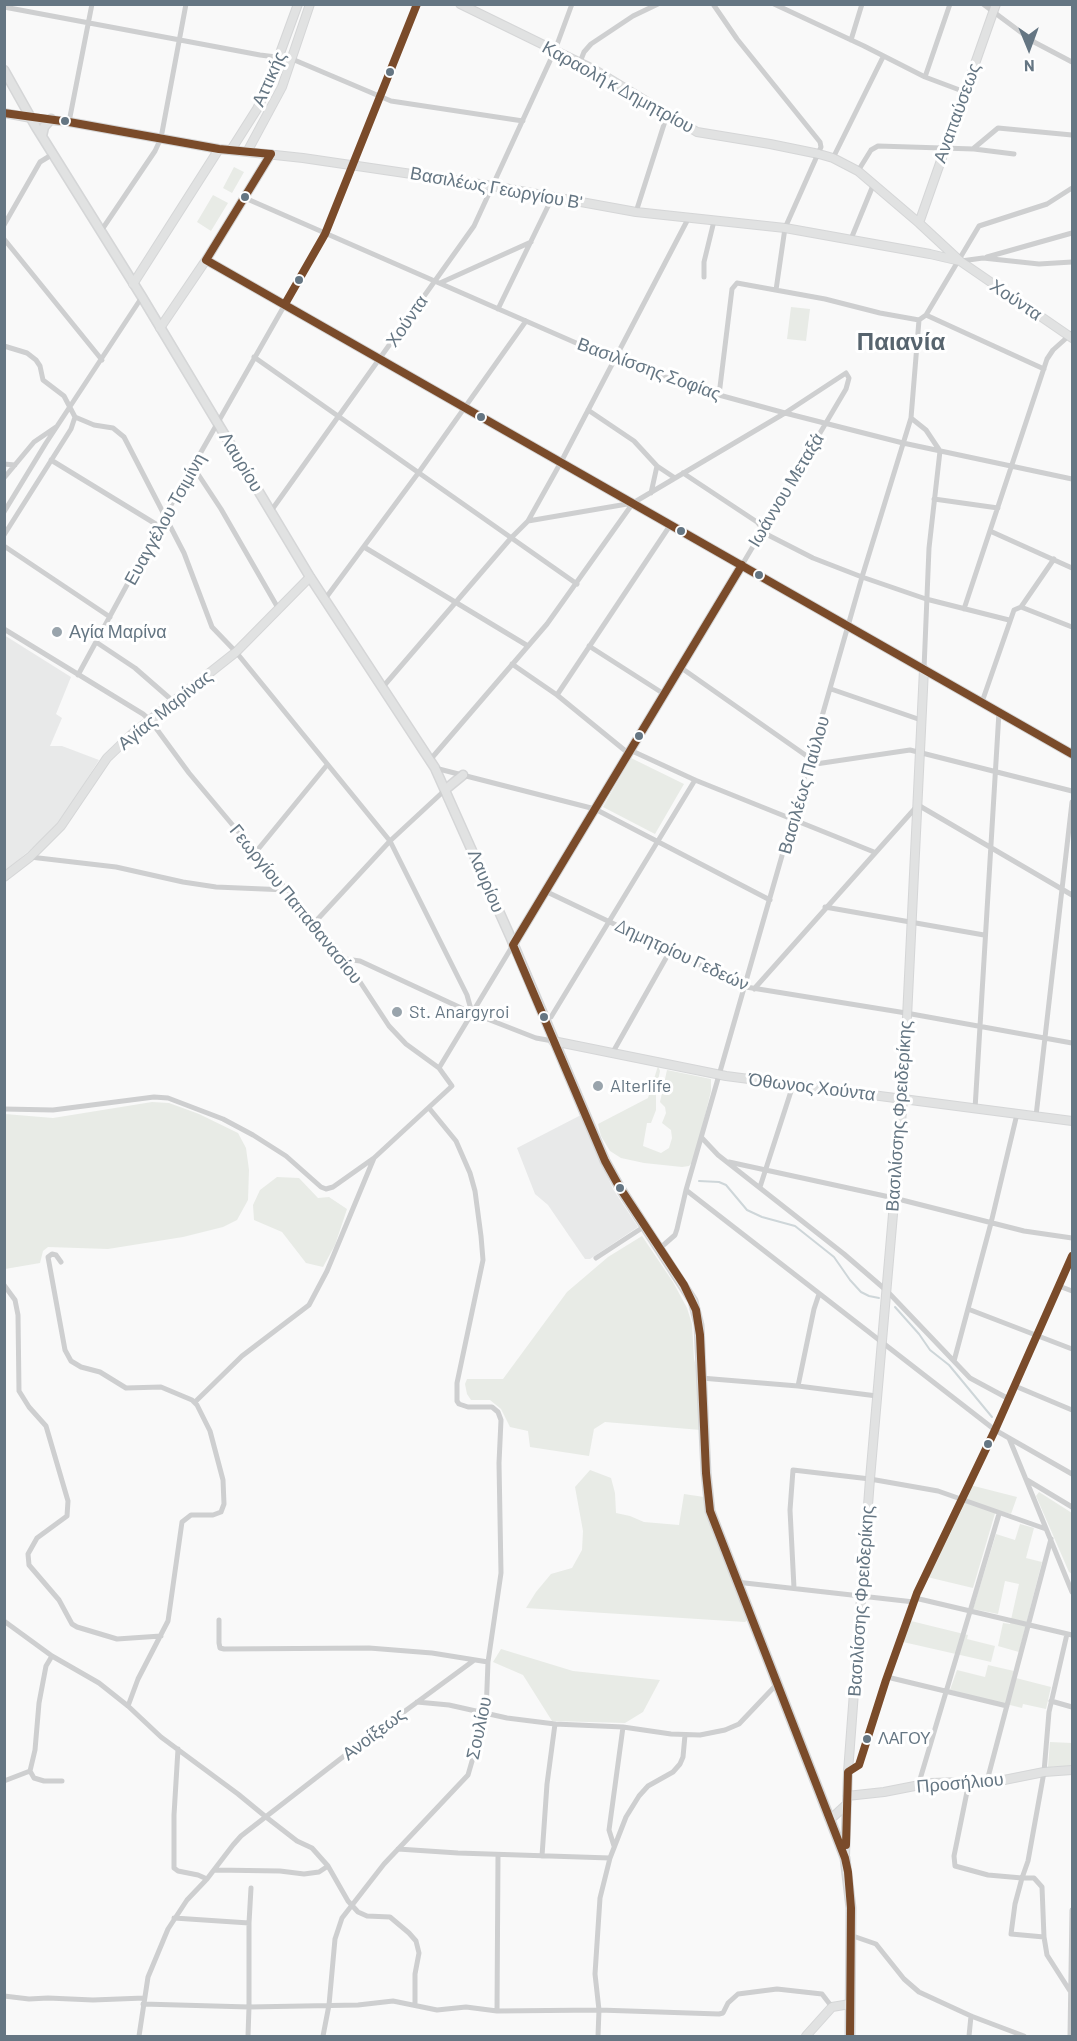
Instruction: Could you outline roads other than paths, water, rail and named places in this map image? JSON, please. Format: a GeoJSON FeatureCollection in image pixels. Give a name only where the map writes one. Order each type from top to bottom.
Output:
{"type":"FeatureCollection","features":[{"type":"Feature","properties":{"kind":"main road","name":"Λαυρίου"},"geometry":{"type":"LineString","coordinates":[[4,70],[310,577],[433,764],[446,789],[605,1161],[684,1286],[696,1310],[699,1325],[710,1511],[845,1858],[850,1896],[850,2037]]}},
{"type":"Feature","properties":{"kind":"main road"},"geometry":{"type":"LineString","coordinates":[[42,136],[44,127],[51,119]]}},
{"type":"Feature","properties":{"kind":"main road"},"geometry":{"type":"LineString","coordinates":[[446,789],[463,775]]}},
{"type":"Feature","properties":{"kind":"street"},"geometry":{"type":"LineString","coordinates":[[69,122],[92,4]]}},
{"type":"Feature","properties":{"kind":"street"},"geometry":{"type":"LineString","coordinates":[[100,231],[155,151],[161,138],[186,4]]}},
{"type":"Feature","properties":{"kind":"street","name":"Αττικής"},"geometry":{"type":"LineString","coordinates":[[231,150],[257,109],[280,58],[298,4]]}},
{"type":"Feature","properties":{"kind":"street","name":"Αττικής"},"geometry":{"type":"LineString","coordinates":[[248,152],[282,87],[310,4]]}},
{"type":"Feature","properties":{"kind":"street","name":"Ευαγγέλου Τσιμίνη"},"geometry":{"type":"LineString","coordinates":[[78,675],[159,526],[325,234],[417,4]]}},
{"type":"Feature","properties":{"kind":"street","name":"Καραολή κ Δημητρίου"},"geometry":{"type":"LineString","coordinates":[[460,4],[580,62],[697,132],[770,144],[833,158],[858,171],[874,183],[960,261]]}},
{"type":"Feature","properties":{"kind":"street","name":"Χούντα"},"geometry":{"type":"LineString","coordinates":[[271,510],[437,282],[474,226],[555,50],[572,4]]}},
{"type":"Feature","properties":{"kind":"street"},"geometry":{"type":"LineString","coordinates":[[580,62],[584,52],[591,44],[633,16],[658,4]]}},
{"type":"Feature","properties":{"kind":"street"},"geometry":{"type":"LineString","coordinates":[[713,4],[737,39],[820,142],[819,154],[785,228],[776,290]]}},
{"type":"Feature","properties":{"kind":"street"},"geometry":{"type":"LineString","coordinates":[[774,4],[925,77],[965,92]]}},
{"type":"Feature","properties":{"kind":"street"},"geometry":{"type":"LineString","coordinates":[[851,40],[862,4]]}},
{"type":"Feature","properties":{"kind":"street"},"geometry":{"type":"LineString","coordinates":[[925,77],[950,4]]}},
{"type":"Feature","properties":{"kind":"street"},"geometry":{"type":"LineString","coordinates":[[983,4],[995,8],[1034,42],[1072,62]]}},
{"type":"Feature","properties":{"kind":"street"},"geometry":{"type":"LineString","coordinates":[[4,7],[292,59],[391,101],[523,121]]}},
{"type":"Feature","properties":{"kind":"street","name":"Αναπαύσεως"},"geometry":{"type":"LineString","coordinates":[[919,223],[995,8]]}},
{"type":"Feature","properties":{"kind":"street"},"geometry":{"type":"LineString","coordinates":[[833,158],[883,57]]}},
{"type":"Feature","properties":{"kind":"street","name":"Βασιλέως Γεωργίου Β'"},"geometry":{"type":"LineString","coordinates":[[4,113],[69,122],[219,149],[271,154],[494,186],[636,212],[785,228],[960,261]]}},
{"type":"Feature","properties":{"kind":"street"},"geometry":{"type":"LineString","coordinates":[[636,212],[667,115]]}},
{"type":"Feature","properties":{"kind":"street"},"geometry":{"type":"LineString","coordinates":[[974,149],[998,128],[1072,135]]}},
{"type":"Feature","properties":{"kind":"street"},"geometry":{"type":"LineString","coordinates":[[858,171],[875,147],[974,149],[1014,154]]}},
{"type":"Feature","properties":{"kind":"street"},"geometry":{"type":"LineString","coordinates":[[133,284],[219,149]]}},
{"type":"Feature","properties":{"kind":"street"},"geometry":{"type":"LineString","coordinates":[[4,225],[40,162],[53,154]]}},
{"type":"Feature","properties":{"kind":"street"},"geometry":{"type":"LineString","coordinates":[[160,328],[206,260],[271,154]]}},
{"type":"Feature","properties":{"kind":"street"},"geometry":{"type":"LineString","coordinates":[[851,239],[874,183]]}},
{"type":"Feature","properties":{"kind":"street"},"geometry":{"type":"LineString","coordinates":[[719,394],[732,290],[736,283],[919,320],[926,315],[979,226],[1047,204],[1072,189]]}},
{"type":"Feature","properties":{"kind":"street"},"geometry":{"type":"LineString","coordinates":[[498,309],[553,196]]}},
{"type":"Feature","properties":{"kind":"street","name":"Βασιλίσσης Σοφίας"},"geometry":{"type":"LineString","coordinates":[[245,198],[615,360],[784,413],[903,443],[1072,479]]}},
{"type":"Feature","properties":{"kind":"street"},"geometry":{"type":"LineString","coordinates":[[382,688],[528,521],[688,219]]}},
{"type":"Feature","properties":{"kind":"street"},"geometry":{"type":"LineString","coordinates":[[704,277],[704,262],[714,221]]}},
{"type":"Feature","properties":{"kind":"street"},"geometry":{"type":"LineString","coordinates":[[960,261],[983,258],[1072,233]]}},
{"type":"Feature","properties":{"kind":"street"},"geometry":{"type":"LineString","coordinates":[[4,239],[102,360]]}},
{"type":"Feature","properties":{"kind":"street"},"geometry":{"type":"LineString","coordinates":[[437,282],[531,242]]}},
{"type":"Feature","properties":{"kind":"street"},"geometry":{"type":"LineString","coordinates":[[983,258],[1039,264],[1072,262]]}},
{"type":"Feature","properties":{"kind":"street"},"geometry":{"type":"LineString","coordinates":[[206,260],[1072,754]]}},
{"type":"Feature","properties":{"kind":"street","name":"Χούντα"},"geometry":{"type":"LineString","coordinates":[[960,261],[1071,336]]}},
{"type":"Feature","properties":{"kind":"street"},"geometry":{"type":"LineString","coordinates":[[4,512],[142,297]]}},
{"type":"Feature","properties":{"kind":"street"},"geometry":{"type":"LineString","coordinates":[[926,315],[1044,369]]}},
{"type":"Feature","properties":{"kind":"street","name":"Βασιλέως Παύλου"},"geometry":{"type":"LineString","coordinates":[[659,1249],[675,1235],[862,577],[910,418],[919,320]]}},
{"type":"Feature","properties":{"kind":"street"},"geometry":{"type":"LineString","coordinates":[[324,599],[419,472],[526,321]]}},
{"type":"Feature","properties":{"kind":"street"},"geometry":{"type":"LineString","coordinates":[[964,609],[1044,369],[1053,350],[1071,336]]}},
{"type":"Feature","properties":{"kind":"street"},"geometry":{"type":"LineString","coordinates":[[4,346],[27,353],[36,360],[44,380],[64,396],[75,417],[94,425],[113,428],[120,433],[166,515],[200,590],[209,622],[390,842],[467,995],[472,1013]]}},
{"type":"Feature","properties":{"kind":"street"},"geometry":{"type":"LineString","coordinates":[[254,357],[577,584]]}},
{"type":"Feature","properties":{"kind":"street","name":"Ιωάννου Μεταξά"},"geometry":{"type":"LineString","coordinates":[[439,1068],[826,423],[846,389],[849,378],[846,373],[784,413]]}},
{"type":"Feature","properties":{"kind":"street"},"geometry":{"type":"LineString","coordinates":[[588,410],[634,441],[657,466],[675,478]]}},
{"type":"Feature","properties":{"kind":"street"},"geometry":{"type":"LineString","coordinates":[[528,521],[633,503],[784,413]]}},
{"type":"Feature","properties":{"kind":"street"},"geometry":{"type":"LineString","coordinates":[[4,535],[71,429],[75,417]]}},
{"type":"Feature","properties":{"kind":"street"},"geometry":{"type":"LineString","coordinates":[[910,418],[926,430],[940,451]]}},
{"type":"Feature","properties":{"kind":"street"},"geometry":{"type":"LineString","coordinates":[[4,478],[42,435],[58,426]]}},
{"type":"Feature","properties":{"kind":"street","name":"Βασιλίσσης Φρειδερίκης"},"geometry":{"type":"LineString","coordinates":[[845,1858],[848,1772],[861,1596],[903,1099],[926,599],[929,548],[940,451]]}},
{"type":"Feature","properties":{"kind":"street"},"geometry":{"type":"LineString","coordinates":[[51,460],[159,526]]}},
{"type":"Feature","properties":{"kind":"street"},"geometry":{"type":"LineString","coordinates":[[4,464],[15,465]]}},
{"type":"Feature","properties":{"kind":"street"},"geometry":{"type":"LineString","coordinates":[[651,493],[657,466]]}},
{"type":"Feature","properties":{"kind":"street"},"geometry":{"type":"LineString","coordinates":[[194,468],[221,509],[278,609]]}},
{"type":"Feature","properties":{"kind":"street"},"geometry":{"type":"LineString","coordinates":[[683,473],[757,522],[768,535],[788,546],[862,577],[926,599],[1009,620]]}},
{"type":"Feature","properties":{"kind":"street"},"geometry":{"type":"LineString","coordinates":[[934,500],[998,508]]}},
{"type":"Feature","properties":{"kind":"street"},"geometry":{"type":"LineString","coordinates":[[633,503],[577,584],[433,764],[463,775],[595,809],[770,900]]}},
{"type":"Feature","properties":{"kind":"street"},"geometry":{"type":"LineString","coordinates":[[556,695],[670,524]]}},
{"type":"Feature","properties":{"kind":"street"},"geometry":{"type":"LineString","coordinates":[[990,531],[1072,568]]}},
{"type":"Feature","properties":{"kind":"street"},"geometry":{"type":"LineString","coordinates":[[4,546],[110,617]]}},
{"type":"Feature","properties":{"kind":"street"},"geometry":{"type":"LineString","coordinates":[[364,547],[528,646]]}},
{"type":"Feature","properties":{"kind":"street"},"geometry":{"type":"LineString","coordinates":[[982,702],[1009,620],[1016,608],[1021,607],[1054,559]]}},
{"type":"Feature","properties":{"kind":"street","name":"Αγίας Μαρίνας"},"geometry":{"type":"LineString","coordinates":[[4,877],[30,857],[61,826],[107,758],[131,735],[236,652],[310,577]]}},
{"type":"Feature","properties":{"kind":"street"},"geometry":{"type":"LineString","coordinates":[[1021,607],[1072,627]]}},
{"type":"Feature","properties":{"kind":"street","name":"Γεωργίου Παπαθανασίου"},"geometry":{"type":"LineString","coordinates":[[4,629],[150,720],[189,773],[345,959],[398,1038],[425,1060],[439,1068]]}},
{"type":"Feature","properties":{"kind":"street"},"geometry":{"type":"LineString","coordinates":[[96,642],[135,668],[174,702]]}},
{"type":"Feature","properties":{"kind":"street"},"geometry":{"type":"LineString","coordinates":[[589,646],[664,694]]}},
{"type":"Feature","properties":{"kind":"street"},"geometry":{"type":"LineString","coordinates":[[512,663],[629,751],[874,852]]}},
{"type":"Feature","properties":{"kind":"street"},"geometry":{"type":"LineString","coordinates":[[680,666],[810,762],[910,750],[1072,791]]}},
{"type":"Feature","properties":{"kind":"street"},"geometry":{"type":"LineString","coordinates":[[831,689],[921,720]]}},
{"type":"Feature","properties":{"kind":"street"},"geometry":{"type":"LineString","coordinates":[[975,1109],[999,712]]}},
{"type":"Feature","properties":{"kind":"street"},"geometry":{"type":"LineString","coordinates":[[255,853],[327,765]]}},
{"type":"Feature","properties":{"kind":"street"},"geometry":{"type":"LineString","coordinates":[[545,1019],[550,1017],[695,780]]}},
{"type":"Feature","properties":{"kind":"street"},"geometry":{"type":"LineString","coordinates":[[315,922],[390,842],[446,789]]}},
{"type":"Feature","properties":{"kind":"street"},"geometry":{"type":"LineString","coordinates":[[1036,1116],[1072,802]]}},
{"type":"Feature","properties":{"kind":"street"},"geometry":{"type":"LineString","coordinates":[[754,988],[918,805],[1072,895]]}},
{"type":"Feature","properties":{"kind":"street"},"geometry":{"type":"LineString","coordinates":[[30,857],[116,867],[216,887],[287,890]]}},
{"type":"Feature","properties":{"kind":"street","name":"Δημητρίου Γεδεών"},"geometry":{"type":"LineString","coordinates":[[545,891],[746,987],[1072,1043]]}},
{"type":"Feature","properties":{"kind":"street"},"geometry":{"type":"LineString","coordinates":[[825,907],[984,935]]}},
{"type":"Feature","properties":{"kind":"street"},"geometry":{"type":"LineString","coordinates":[[614,1052],[670,951]]}},
{"type":"Feature","properties":{"kind":"street"},"geometry":{"type":"LineString","coordinates":[[345,959],[360,961],[472,1013],[536,1038],[554,1041]]}},
{"type":"Feature","properties":{"kind":"street","name":"Όθωνος Χούντα"},"geometry":{"type":"LineString","coordinates":[[554,1041],[719,1075],[1072,1121]]}},
{"type":"Feature","properties":{"kind":"street"},"geometry":{"type":"LineString","coordinates":[[4,1109],[53,1110],[154,1097],[168,1098],[223,1119],[260,1139],[286,1156],[326,1189],[333,1187],[374,1158],[452,1086],[439,1068]]}},
{"type":"Feature","properties":{"kind":"street"},"geometry":{"type":"LineString","coordinates":[[760,1187],[793,1085]]}},
{"type":"Feature","properties":{"kind":"street","name":"Σουλίου"},"geometry":{"type":"LineString","coordinates":[[323,2037],[329,2006],[337,1932],[342,1918],[350,1905],[398,1849],[468,1775],[486,1713],[488,1662],[501,1573],[499,1462],[501,1420],[498,1412],[492,1407],[468,1407],[459,1404],[456,1396],[483,1260],[481,1236],[475,1191],[470,1173],[456,1141],[429,1108]]}},
{"type":"Feature","properties":{"kind":"street"},"geometry":{"type":"LineString","coordinates":[[954,1360],[991,1223],[1017,1114]]}},
{"type":"Feature","properties":{"kind":"street"},"geometry":{"type":"LineString","coordinates":[[702,1138],[727,1162],[844,1254],[887,1291],[970,1378],[1009,1399]]}},
{"type":"Feature","properties":{"kind":"street"},"geometry":{"type":"LineString","coordinates":[[195,1402],[249,1350],[303,1312],[309,1305],[327,1271],[374,1158]]}},
{"type":"Feature","properties":{"kind":"street"},"geometry":{"type":"LineString","coordinates":[[727,1162],[894,1198],[1024,1232],[1072,1238]]}},
{"type":"Feature","properties":{"kind":"street"},"geometry":{"type":"LineString","coordinates":[[686,1190],[995,1430],[1072,1474]]}},
{"type":"Feature","properties":{"kind":"street"},"geometry":{"type":"LineString","coordinates":[[596,1258],[645,1226]]}},
{"type":"Feature","properties":{"kind":"street"},"geometry":{"type":"LineString","coordinates":[[61,1262],[56,1255],[48,1257],[66,1353],[71,1361],[81,1367],[100,1371],[126,1388],[161,1387],[195,1402],[207,1424],[220,1461],[224,1483],[224,1504],[219,1514],[191,1515],[182,1522],[170,1613],[161,1636],[138,1679],[128,1706]]}},
{"type":"Feature","properties":{"kind":"street"},"geometry":{"type":"LineString","coordinates":[[848,1772],[859,1765],[914,1600],[995,1430],[1072,1256]]}},
{"type":"Feature","properties":{"kind":"street"},"geometry":{"type":"LineString","coordinates":[[4,1285],[15,1300],[18,1315],[19,1391],[29,1407],[46,1426],[68,1501],[67,1516],[37,1538],[28,1554],[29,1565],[59,1600],[72,1624],[77,1627],[117,1639],[161,1636]]}},
{"type":"Feature","properties":{"kind":"street"},"geometry":{"type":"LineString","coordinates":[[1059,1286],[1072,1291]]}},
{"type":"Feature","properties":{"kind":"street"},"geometry":{"type":"LineString","coordinates":[[798,1386],[813,1309],[819,1294]]}},
{"type":"Feature","properties":{"kind":"street"},"geometry":{"type":"LineString","coordinates":[[968,1309],[1072,1349]]}},
{"type":"Feature","properties":{"kind":"street"},"geometry":{"type":"LineString","coordinates":[[701,1378],[798,1386],[878,1396]]}},
{"type":"Feature","properties":{"kind":"street"},"geometry":{"type":"LineString","coordinates":[[1015,1386],[1072,1410]]}},
{"type":"Feature","properties":{"kind":"street"},"geometry":{"type":"LineString","coordinates":[[1009,1438],[1050,1539],[1070,1580],[1072,1592]]}},
{"type":"Feature","properties":{"kind":"street"},"geometry":{"type":"LineString","coordinates":[[794,1588],[790,1509],[793,1470],[870,1479],[938,1491],[1047,1529]]}},
{"type":"Feature","properties":{"kind":"street"},"geometry":{"type":"LineString","coordinates":[[1026,1479],[1072,1507]]}},
{"type":"Feature","properties":{"kind":"street"},"geometry":{"type":"LineString","coordinates":[[918,1786],[999,1514]]}},
{"type":"Feature","properties":{"kind":"street"},"geometry":{"type":"LineString","coordinates":[[987,1782],[1050,1539]]}},
{"type":"Feature","properties":{"kind":"street"},"geometry":{"type":"LineString","coordinates":[[736,1582],[914,1600],[1070,1634],[1051,1701],[1044,1772],[1028,1861],[1015,1904],[1011,1934],[1044,1937]]}},
{"type":"Feature","properties":{"kind":"street"},"geometry":{"type":"LineString","coordinates":[[219,1620],[219,1643],[220,1648],[224,1649],[369,1648],[432,1653],[488,1662]]}},
{"type":"Feature","properties":{"kind":"street"},"geometry":{"type":"LineString","coordinates":[[4,1621],[52,1656],[99,1683],[161,1737],[297,1841],[312,1848],[328,1866],[350,1905],[364,1915],[390,1917],[414,1938],[419,1957],[415,1974],[415,2005]]}},
{"type":"Feature","properties":{"kind":"street"},"geometry":{"type":"LineString","coordinates":[[52,1656],[46,1666],[42,1684],[35,1750],[30,1771],[34,1778],[44,1781],[62,1781]]}},
{"type":"Feature","properties":{"kind":"street"},"geometry":{"type":"LineString","coordinates":[[417,1702],[473,1661]]}},
{"type":"Feature","properties":{"kind":"street"},"geometry":{"type":"LineString","coordinates":[[887,1677],[1007,1706]]}},
{"type":"Feature","properties":{"kind":"street","name":"Ανοίξεως"},"geometry":{"type":"LineString","coordinates":[[139,2037],[143,2001],[153,1964],[174,1918],[187,1900],[237,1841],[381,1727],[417,1702],[449,1705],[555,1725],[623,1726],[685,1735],[708,1734],[735,1726],[777,1684]]}},
{"type":"Feature","properties":{"kind":"street"},"geometry":{"type":"LineString","coordinates":[[1051,1701],[1072,1707]]}},
{"type":"Feature","properties":{"kind":"street"},"geometry":{"type":"LineString","coordinates":[[542,1856],[547,1784],[555,1725]]}},
{"type":"Feature","properties":{"kind":"street"},"geometry":{"type":"LineString","coordinates":[[614,1846],[609,1830],[623,1726]]}},
{"type":"Feature","properties":{"kind":"street"},"geometry":{"type":"LineString","coordinates":[[598,2037],[599,2010],[595,1974],[600,1898],[610,1858],[626,1817],[641,1792],[658,1779],[676,1770],[681,1763],[685,1735]]}},
{"type":"Feature","properties":{"kind":"street"},"geometry":{"type":"LineString","coordinates":[[178,1749],[174,1868],[207,1879]]}},
{"type":"Feature","properties":{"kind":"street","name":"Προσήλιου"},"geometry":{"type":"LineString","coordinates":[[847,1800],[918,1786],[987,1782],[1044,1772],[1072,1770]]}},
{"type":"Feature","properties":{"kind":"street"},"geometry":{"type":"LineString","coordinates":[[4,1781],[30,1771]]}},
{"type":"Feature","properties":{"kind":"street"},"geometry":{"type":"LineString","coordinates":[[969,1782],[954,1856],[955,1866],[988,1875],[1034,1878],[1042,1887],[1047,1955],[1070,1991]]}},
{"type":"Feature","properties":{"kind":"street"},"geometry":{"type":"LineString","coordinates":[[829,1818],[834,1816],[847,1800]]}},
{"type":"Feature","properties":{"kind":"street"},"geometry":{"type":"LineString","coordinates":[[398,1849],[610,1858]]}},
{"type":"Feature","properties":{"kind":"street"},"geometry":{"type":"LineString","coordinates":[[497,2011],[498,1855]]}},
{"type":"Feature","properties":{"kind":"street"},"geometry":{"type":"LineString","coordinates":[[214,1870],[280,1871],[304,1874],[319,1872],[328,1866]]}},
{"type":"Feature","properties":{"kind":"street"},"geometry":{"type":"LineString","coordinates":[[248,2037],[251,1888]]}},
{"type":"Feature","properties":{"kind":"street"},"geometry":{"type":"LineString","coordinates":[[1070,2037],[1072,1910]]}},
{"type":"Feature","properties":{"kind":"street"},"geometry":{"type":"LineString","coordinates":[[174,1918],[249,1923]]}},
{"type":"Feature","properties":{"kind":"street"},"geometry":{"type":"LineString","coordinates":[[850,1935],[876,1944],[904,1979],[919,1992],[1024,2037]]}},
{"type":"Feature","properties":{"kind":"street"},"geometry":{"type":"LineString","coordinates":[[4,1996],[29,1999],[143,2001],[249,2007],[377,2004],[393,2001],[437,2010],[466,2007],[497,2011],[599,2010],[719,2014],[723,2013],[728,2003],[738,1994],[777,1989],[822,1994],[832,2007]]}},
{"type":"Feature","properties":{"kind":"street"},"geometry":{"type":"LineString","coordinates":[[806,2037],[832,2007],[850,2004]]}},
{"type":"Feature","properties":{"kind":"street"},"geometry":{"type":"LineString","coordinates":[[969,2037],[971,2016]]}},
{"type":"Feature","properties":{"kind":"waterway"},"geometry":{"type":"LineString","coordinates":[[699,1181],[719,1182],[726,1185],[747,1210],[762,1217],[795,1226],[834,1257],[861,1292],[879,1298]]}},
{"type":"Feature","properties":{"kind":"waterway"},"geometry":{"type":"LineString","coordinates":[[895,1307],[930,1350],[949,1365],[992,1417]]}},
{"type":"Feature","properties":{"kind":"place","name":"Αγία Μαρίνα"},"geometry":{"type":"Point","coordinates":[57,632]}},
{"type":"Feature","properties":{"kind":"place","name":"St. Anargyroi"},"geometry":{"type":"Point","coordinates":[397,1012]}},
{"type":"Feature","properties":{"kind":"place","name":"Alterlife"},"geometry":{"type":"Point","coordinates":[598,1086]}},
{"type":"Feature","properties":{"kind":"place","name":"ΛΑΓΟΥ"},"geometry":{"type":"Point","coordinates":[867,1739]}},
{"type":"Feature","properties":{"kind":"district","name":"Παιανία"},"geometry":{"type":"Point","coordinates":[901,342]}}]}
